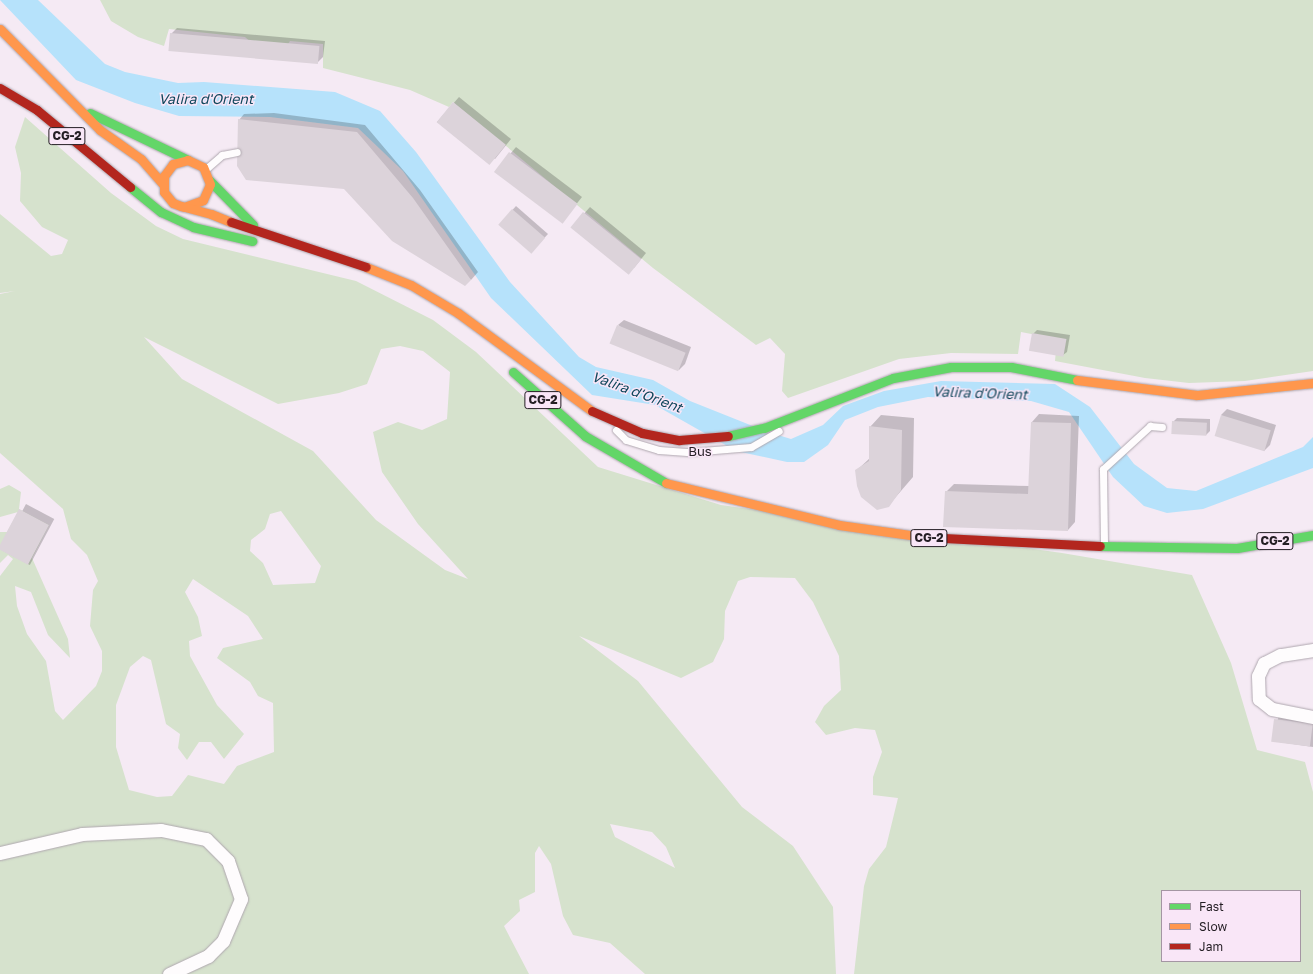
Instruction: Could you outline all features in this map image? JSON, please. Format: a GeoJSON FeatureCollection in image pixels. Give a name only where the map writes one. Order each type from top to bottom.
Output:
{"type":"FeatureCollection","features":[{"type":"Feature","properties":{"kind":"main road"},"geometry":{"type":"LineString","coordinates":[[0,29],[47,79],[83,110],[111,139],[141,159],[180,206]]}},
{"type":"Feature","properties":{"kind":"main road","name":"CG-2"},"geometry":{"type":"LineString","coordinates":[[0,88],[37,110],[146,199],[156,204],[180,206],[411,285],[468,322],[560,392],[603,418],[642,433],[679,440],[709,440],[764,428],[893,378],[951,367],[1011,367],[1095,384],[1197,396],[1313,383]]}},
{"type":"Feature","properties":{"kind":"main road"},"geometry":{"type":"LineString","coordinates":[[83,110],[188,160],[205,170]]}},
{"type":"Feature","properties":{"kind":"main road"},"geometry":{"type":"LineString","coordinates":[[163,186],[170,167],[188,160]]}},
{"type":"Feature","properties":{"kind":"main road","name":"CG-2"},"geometry":{"type":"LineString","coordinates":[[205,170],[209,180],[266,236]]}},
{"type":"Feature","properties":{"kind":"main road","name":"CG-2"},"geometry":{"type":"LineString","coordinates":[[180,206],[203,200],[209,180]]}},
{"type":"Feature","properties":{"kind":"main road"},"geometry":{"type":"LineString","coordinates":[[132,187],[151,189],[163,186]]}},
{"type":"Feature","properties":{"kind":"main road"},"geometry":{"type":"LineString","coordinates":[[146,199],[161,212],[193,227],[253,241],[295,246]]}},
{"type":"Feature","properties":{"kind":"main road","name":"CG-2"},"geometry":{"type":"LineString","coordinates":[[468,322],[502,361],[585,436],[630,465],[692,492],[838,525],[925,537],[1104,546],[1237,548],[1313,535]]}},
{"type":"Feature","properties":{"kind":"main road"},"geometry":{"type":"LineString","coordinates":[[1237,548],[1299,526]]}},
{"type":"Feature","properties":{"kind":"street"},"geometry":{"type":"LineString","coordinates":[[1313,650],[1280,655],[1264,663],[1258,676],[1259,699],[1272,709],[1313,717]]}},
{"type":"Feature","properties":{"kind":"street"},"geometry":{"type":"LineString","coordinates":[[0,853],[82,834],[162,830],[206,839],[228,861],[241,899],[223,941],[208,956],[169,974]]}},
{"type":"Feature","properties":{"kind":"lane"},"geometry":{"type":"LineString","coordinates":[[205,170],[222,155],[237,152]]}},
{"type":"Feature","properties":{"kind":"lane","name":"Bus"},"geometry":{"type":"LineString","coordinates":[[603,418],[626,440],[659,450],[704,451],[751,446],[771,437],[798,416]]}},
{"type":"Feature","properties":{"kind":"lane"},"geometry":{"type":"LineString","coordinates":[[1104,546],[1103,469],[1150,426],[1162,427]]}},
{"type":"Feature","properties":{"kind":"green space"},"geometry":{"type":"Polygon","coordinates":[[[100,0],[1313,0],[1313,371],[1245,381],[1189,383],[1145,378],[1055,361],[1057,339],[1021,332],[1018,354],[951,353],[899,359],[788,398],[782,391],[785,354],[770,338],[756,345],[653,268],[453,102],[449,107],[410,90],[323,68],[323,44],[290,41],[288,44],[253,44],[245,37],[169,29],[164,46],[138,37],[111,21],[100,0]]]}},
{"type":"Feature","properties":{"kind":"green space"},"geometry":{"type":"Polygon","coordinates":[[[25,117],[111,193],[156,226],[183,239],[356,281],[433,320],[476,352],[598,467],[721,505],[1062,553],[1192,575],[1231,663],[1257,750],[1305,762],[1313,792],[1313,974],[854,974],[864,886],[869,869],[886,847],[898,798],[873,795],[873,777],[882,752],[875,730],[855,728],[826,735],[815,722],[824,706],[841,690],[839,656],[813,602],[795,578],[750,577],[738,581],[725,611],[724,639],[713,662],[681,678],[579,636],[638,681],[742,807],[793,846],[833,907],[836,974],[645,974],[610,943],[573,935],[563,916],[551,864],[539,846],[535,853],[535,892],[519,900],[520,911],[504,926],[529,974],[0,974],[0,576],[13,559],[8,555],[0,563],[0,532],[7,532],[18,512],[0,517],[0,489],[9,485],[21,492],[19,509],[49,525],[32,558],[68,639],[70,658],[48,635],[31,592],[15,586],[17,606],[27,634],[46,661],[55,711],[63,720],[96,686],[102,671],[102,651],[90,626],[93,590],[98,581],[87,555],[71,539],[63,509],[0,453],[0,294],[15,291],[0,293],[0,214],[51,256],[62,254],[68,240],[42,227],[20,201],[21,173],[15,147],[25,117]],[[144,337],[182,379],[313,451],[376,520],[445,570],[468,579],[418,524],[382,472],[373,432],[398,422],[422,430],[447,419],[450,372],[423,351],[400,346],[381,349],[367,384],[339,393],[278,404],[144,337]],[[281,511],[270,514],[265,529],[251,540],[250,551],[263,563],[273,585],[315,583],[321,566],[281,511]],[[193,579],[185,592],[198,617],[202,636],[189,641],[190,656],[217,705],[244,734],[224,759],[211,742],[199,742],[187,760],[178,748],[180,734],[166,724],[151,660],[143,656],[130,667],[116,705],[116,747],[129,790],[157,797],[172,796],[188,775],[224,784],[237,766],[274,752],[273,703],[258,696],[250,682],[217,658],[223,648],[263,639],[248,616],[193,579]],[[610,824],[615,837],[675,868],[666,847],[652,832],[610,824]]]}},
{"type":"Feature","properties":{"kind":"water","name":"Valira d'Orient"},"geometry":{"type":"Polygon","coordinates":[[[0,0],[38,0],[105,64],[125,72],[178,83],[204,82],[335,92],[380,111],[416,152],[510,282],[579,357],[596,367],[653,380],[690,401],[765,431],[791,439],[823,425],[843,406],[884,391],[941,381],[1055,384],[1090,407],[1134,464],[1167,488],[1196,491],[1303,447],[1313,437],[1313,468],[1203,509],[1167,513],[1144,506],[1113,477],[1069,412],[1031,401],[928,397],[878,407],[845,420],[828,445],[804,462],[787,462],[736,451],[655,405],[592,395],[491,298],[403,171],[358,128],[270,117],[179,116],[135,103],[76,80],[0,0]]]}},
{"type":"Feature","properties":{"kind":"building"},"geometry":{"type":"Polygon","coordinates":[[[170,33],[319,46],[318,64],[168,51],[170,33]]]}},
{"type":"Feature","properties":{"kind":"building"},"geometry":{"type":"Polygon","coordinates":[[[453,102],[506,145],[489,165],[437,122],[453,102]]]}},
{"type":"Feature","properties":{"kind":"building"},"geometry":{"type":"Polygon","coordinates":[[[238,119],[357,132],[413,198],[471,280],[465,286],[392,241],[344,189],[246,180],[237,166],[238,119]]]}},
{"type":"Feature","properties":{"kind":"building"},"geometry":{"type":"Polygon","coordinates":[[[509,152],[578,204],[563,224],[494,172],[509,152]]]}},
{"type":"Feature","properties":{"kind":"building"},"geometry":{"type":"Polygon","coordinates":[[[512,209],[545,238],[531,254],[498,225],[512,209]]]}},
{"type":"Feature","properties":{"kind":"building"},"geometry":{"type":"Polygon","coordinates":[[[583,212],[641,259],[629,275],[570,228],[583,212]]]}},
{"type":"Feature","properties":{"kind":"building"},"geometry":{"type":"Polygon","coordinates":[[[617,325],[686,353],[678,371],[610,344],[617,325]]]}},
{"type":"Feature","properties":{"kind":"building"},"geometry":{"type":"Polygon","coordinates":[[[1032,333],[1066,339],[1063,357],[1029,351],[1032,333]]]}},
{"type":"Feature","properties":{"kind":"building"},"geometry":{"type":"Polygon","coordinates":[[[1221,415],[1271,430],[1264,451],[1215,436],[1221,415]]]}},
{"type":"Feature","properties":{"kind":"building"},"geometry":{"type":"Polygon","coordinates":[[[1172,421],[1207,423],[1206,436],[1171,434],[1172,421]]]}},
{"type":"Feature","properties":{"kind":"building"},"geometry":{"type":"Polygon","coordinates":[[[1031,422],[1071,423],[1068,531],[943,527],[945,491],[1028,494],[1031,422]]]}},
{"type":"Feature","properties":{"kind":"building"},"geometry":{"type":"Polygon","coordinates":[[[869,426],[902,430],[901,490],[889,507],[877,510],[861,497],[857,486],[855,470],[869,461],[869,426]]]}},
{"type":"Feature","properties":{"kind":"building"},"geometry":{"type":"Polygon","coordinates":[[[19,509],[49,525],[28,565],[0,550],[0,545],[19,509]]]}},
{"type":"Feature","properties":{"kind":"building"},"geometry":{"type":"Polygon","coordinates":[[[1274,719],[1313,724],[1310,747],[1271,742],[1274,719]]]}},
{"type":"Feature","properties":{"kind":"traffic: fast"},"geometry":{"type":"LineString","coordinates":[[90,113],[188,160]]}},
{"type":"Feature","properties":{"kind":"traffic: fast"},"geometry":{"type":"LineString","coordinates":[[209,180],[253,225]]}},
{"type":"Feature","properties":{"kind":"traffic: fast"},"geometry":{"type":"LineString","coordinates":[[130,187],[161,212],[193,227],[252,241]]}},
{"type":"Feature","properties":{"kind":"traffic: fast"},"geometry":{"type":"LineString","coordinates":[[728,436],[764,428],[893,378],[951,367],[1011,367],[1077,380]]}},
{"type":"Feature","properties":{"kind":"traffic: fast"},"geometry":{"type":"LineString","coordinates":[[513,372],[585,436],[666,483]]}},
{"type":"Feature","properties":{"kind":"traffic: fast"},"geometry":{"type":"LineString","coordinates":[[1100,546],[1237,548],[1313,535]]}},
{"type":"Feature","properties":{"kind":"traffic: slow"},"geometry":{"type":"LineString","coordinates":[[0,29],[100,130],[141,159],[163,184]]}},
{"type":"Feature","properties":{"kind":"traffic: slow"},"geometry":{"type":"LineString","coordinates":[[184,207],[203,200],[210,184],[203,167],[188,160],[173,164],[164,176],[164,192],[173,203],[181,206],[211,214],[231,222]]}},
{"type":"Feature","properties":{"kind":"traffic: slow"},"geometry":{"type":"LineString","coordinates":[[366,267],[411,285],[458,313],[592,411]]}},
{"type":"Feature","properties":{"kind":"traffic: slow"},"geometry":{"type":"LineString","coordinates":[[1077,380],[1197,395],[1313,383]]}},
{"type":"Feature","properties":{"kind":"traffic: slow"},"geometry":{"type":"LineString","coordinates":[[666,483],[839,525],[924,537]]}},
{"type":"Feature","properties":{"kind":"traffic: jam"},"geometry":{"type":"LineString","coordinates":[[0,88],[37,110],[130,187]]}},
{"type":"Feature","properties":{"kind":"traffic: jam"},"geometry":{"type":"LineString","coordinates":[[231,222],[366,267]]}},
{"type":"Feature","properties":{"kind":"traffic: jam"},"geometry":{"type":"LineString","coordinates":[[592,411],[642,433],[679,440],[728,436]]}},
{"type":"Feature","properties":{"kind":"traffic: jam"},"geometry":{"type":"LineString","coordinates":[[924,537],[1100,546]]}}]}
